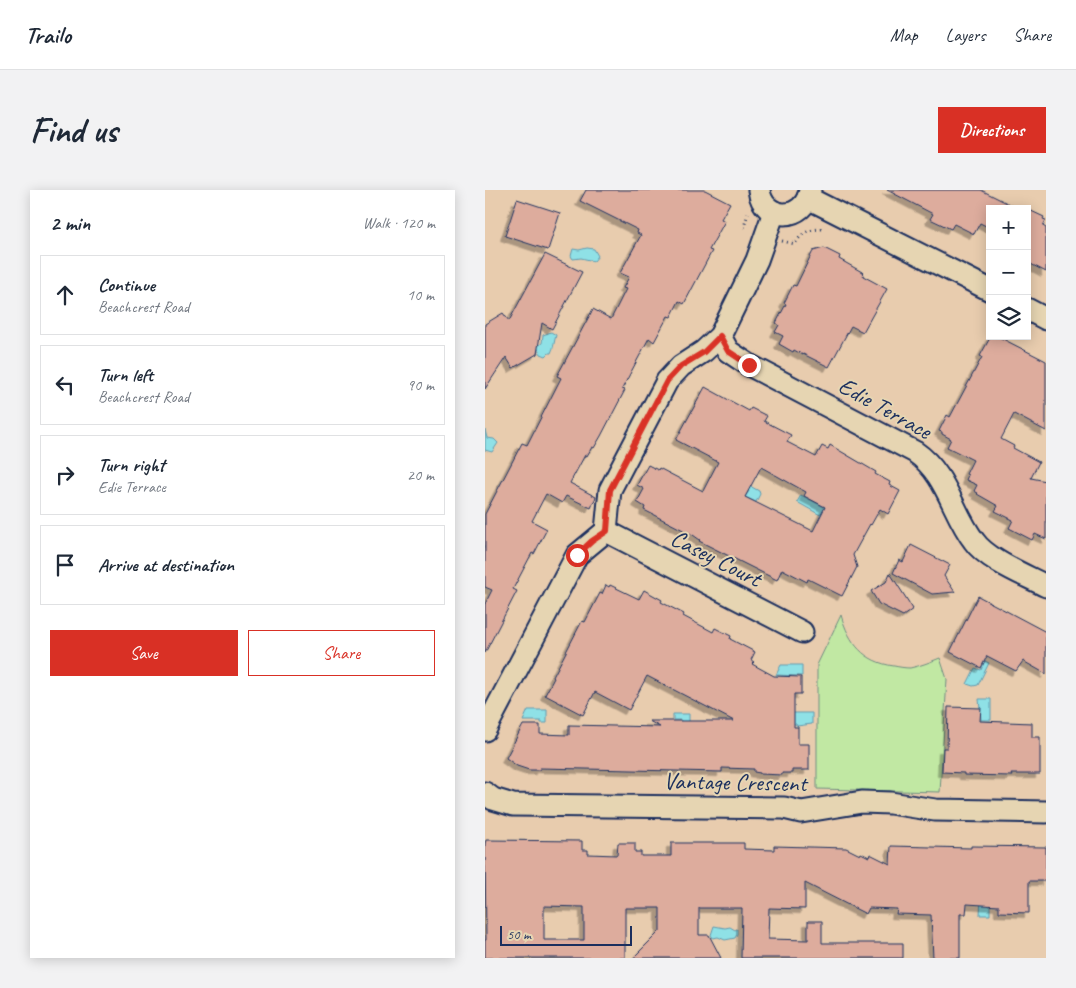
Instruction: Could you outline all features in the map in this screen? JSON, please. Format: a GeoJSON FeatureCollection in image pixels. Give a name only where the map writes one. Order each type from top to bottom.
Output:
{"type":"FeatureCollection","features":[{"type":"Feature","properties":{"kind":"street"},"geometry":{"type":"LineString","coordinates":[[759,190],[764,204],[774,212],[781,214],[801,209],[809,194],[986,288]]}},
{"type":"Feature","properties":{"kind":"street"},"geometry":{"type":"LineString","coordinates":[[485,730],[577,555],[592,541],[607,531],[610,490],[667,381],[681,366],[704,352],[720,336],[757,260],[774,212]]}},
{"type":"Feature","properties":{"kind":"street"},"geometry":{"type":"LineString","coordinates":[[1031,311],[1046,318]]}},
{"type":"Feature","properties":{"kind":"street","name":"Edie Terrace"},"geometry":{"type":"LineString","coordinates":[[720,336],[728,351],[749,365],[915,452],[926,460],[936,472],[974,542],[987,554],[1046,586]]}},
{"type":"Feature","properties":{"kind":"street","name":"Casey Court"},"geometry":{"type":"LineString","coordinates":[[607,531],[802,632]]}},
{"type":"Feature","properties":{"kind":"street","name":"Vantage Crescent"},"geometry":{"type":"LineString","coordinates":[[485,793],[493,799],[513,805],[784,808],[801,812],[862,802],[890,803],[935,810],[1046,812]]}},
{"type":"Feature","properties":{"kind":"path"},"geometry":{"type":"LineString","coordinates":[[748,210],[744,227],[766,236],[795,244],[800,235],[810,229],[830,230]]}},
{"type":"Feature","properties":{"kind":"green space"},"geometry":{"type":"Polygon","coordinates":[[[841,615],[848,634],[859,650],[883,664],[910,668],[940,658],[947,679],[940,792],[817,789],[817,665],[841,615]]]}},
{"type":"Feature","properties":{"kind":"water"},"geometry":{"type":"Polygon","coordinates":[[[573,249],[594,249],[598,256],[594,261],[581,258],[573,259],[571,256],[573,249]]]}},
{"type":"Feature","properties":{"kind":"water"},"geometry":{"type":"Polygon","coordinates":[[[551,332],[556,335],[551,353],[546,356],[541,354],[537,347],[542,343],[543,335],[551,332]]]}},
{"type":"Feature","properties":{"kind":"water"},"geometry":{"type":"Polygon","coordinates":[[[485,430],[487,438],[494,439],[498,443],[492,452],[485,450],[485,430]]]}},
{"type":"Feature","properties":{"kind":"water"},"geometry":{"type":"Polygon","coordinates":[[[739,480],[759,491],[760,494],[756,502],[745,497],[749,491],[736,484],[739,480]]]}},
{"type":"Feature","properties":{"kind":"water"},"geometry":{"type":"Polygon","coordinates":[[[801,495],[826,508],[822,516],[797,502],[801,495]]]}},
{"type":"Feature","properties":{"kind":"water"},"geometry":{"type":"Polygon","coordinates":[[[985,661],[989,663],[978,685],[967,684],[975,668],[981,670],[985,661]]]}},
{"type":"Feature","properties":{"kind":"water"},"geometry":{"type":"Polygon","coordinates":[[[781,665],[802,665],[802,676],[776,675],[781,665]]]}},
{"type":"Feature","properties":{"kind":"water"},"geometry":{"type":"Polygon","coordinates":[[[979,699],[991,699],[991,720],[981,720],[979,699]]]}},
{"type":"Feature","properties":{"kind":"water"},"geometry":{"type":"Polygon","coordinates":[[[528,710],[547,710],[547,723],[523,721],[528,710]]]}},
{"type":"Feature","properties":{"kind":"water"},"geometry":{"type":"Polygon","coordinates":[[[790,713],[812,713],[812,724],[797,726],[796,724],[790,724],[790,713]]]}},
{"type":"Feature","properties":{"kind":"water"},"geometry":{"type":"Polygon","coordinates":[[[673,714],[689,714],[689,730],[681,730],[681,720],[673,720],[673,714]]]}},
{"type":"Feature","properties":{"kind":"water"},"geometry":{"type":"Polygon","coordinates":[[[990,890],[990,915],[980,915],[981,895],[990,890]]]}},
{"type":"Feature","properties":{"kind":"water"},"geometry":{"type":"Polygon","coordinates":[[[714,926],[737,929],[737,934],[735,938],[725,940],[718,937],[713,938],[711,935],[714,926]]]}},
{"type":"Feature","properties":{"kind":"building"},"geometry":{"type":"Polygon","coordinates":[[[586,190],[705,190],[730,203],[721,219],[725,221],[709,250],[712,251],[684,304],[679,301],[671,317],[668,316],[654,342],[649,338],[622,389],[625,390],[601,436],[594,448],[592,447],[587,456],[585,455],[570,483],[596,497],[591,508],[566,496],[562,503],[546,494],[532,521],[547,529],[513,589],[517,591],[485,653],[485,604],[492,590],[485,587],[485,514],[522,443],[527,445],[561,378],[557,376],[593,309],[611,319],[626,289],[623,288],[629,277],[620,273],[641,235],[637,233],[638,230],[580,201],[586,190]]]}},
{"type":"Feature","properties":{"kind":"building"},"geometry":{"type":"Polygon","coordinates":[[[887,190],[981,190],[1011,205],[986,205],[986,226],[980,223],[974,234],[954,224],[951,229],[930,219],[933,214],[887,190]]]}},
{"type":"Feature","properties":{"kind":"building"},"geometry":{"type":"Polygon","coordinates":[[[517,199],[560,213],[548,250],[505,236],[517,199]]]}},
{"type":"Feature","properties":{"kind":"building"},"geometry":{"type":"Polygon","coordinates":[[[1031,211],[1044,217],[1043,219],[1046,220],[1043,226],[1046,228],[1046,272],[1031,264],[1031,211]]]}},
{"type":"Feature","properties":{"kind":"building"},"geometry":{"type":"Polygon","coordinates":[[[824,248],[840,256],[839,259],[862,272],[863,276],[887,289],[863,332],[851,326],[829,367],[779,344],[783,336],[775,332],[779,325],[776,323],[793,285],[796,286],[813,251],[824,248]]]}},
{"type":"Feature","properties":{"kind":"building"},"geometry":{"type":"Polygon","coordinates":[[[545,254],[582,272],[552,329],[542,323],[537,354],[513,368],[506,357],[485,389],[485,324],[503,313],[509,321],[545,254]]]}},
{"type":"Feature","properties":{"kind":"building"},"geometry":{"type":"Polygon","coordinates":[[[989,340],[1005,340],[1046,361],[1046,431],[1014,414],[1001,439],[1039,462],[1031,478],[1046,481],[1046,539],[1035,534],[1032,540],[1009,528],[1013,520],[995,511],[998,506],[977,494],[974,491],[977,485],[966,480],[968,475],[966,474],[973,460],[947,447],[951,439],[939,431],[947,415],[950,417],[982,357],[980,356],[989,340]]]}},
{"type":"Feature","properties":{"kind":"building"},"geometry":{"type":"Polygon","coordinates":[[[705,387],[749,411],[751,408],[767,416],[764,421],[791,435],[787,442],[816,457],[822,446],[828,449],[830,445],[876,472],[875,474],[890,482],[889,485],[900,491],[888,514],[880,509],[870,524],[853,555],[857,567],[842,596],[808,579],[807,582],[782,569],[777,580],[699,541],[693,535],[644,510],[645,507],[637,502],[644,489],[637,485],[648,465],[658,470],[659,468],[703,491],[718,462],[676,440],[705,387]],[[761,467],[745,497],[813,531],[825,507],[804,496],[806,492],[761,467]]]}},
{"type":"Feature","properties":{"kind":"building"},"geometry":{"type":"Polygon","coordinates":[[[911,545],[950,565],[944,576],[955,592],[932,594],[893,573],[899,560],[903,562],[911,545]]]}},
{"type":"Feature","properties":{"kind":"building"},"geometry":{"type":"Polygon","coordinates":[[[890,573],[913,609],[903,616],[879,604],[871,591],[886,582],[890,573]]]}},
{"type":"Feature","properties":{"kind":"building"},"geometry":{"type":"Polygon","coordinates":[[[606,585],[609,587],[610,585],[639,599],[644,590],[662,600],[661,602],[684,614],[683,616],[713,632],[715,628],[731,636],[730,639],[755,652],[751,660],[754,662],[752,664],[774,676],[801,677],[801,694],[794,694],[794,727],[798,727],[798,744],[809,744],[809,770],[792,770],[792,773],[782,773],[782,775],[760,774],[754,772],[754,769],[722,768],[722,772],[540,768],[540,770],[529,770],[517,766],[506,758],[523,725],[540,725],[540,734],[569,735],[569,725],[660,727],[649,721],[734,721],[647,676],[629,710],[595,692],[583,715],[545,695],[582,621],[585,622],[606,585]]]}},
{"type":"Feature","properties":{"kind":"building"},"geometry":{"type":"Polygon","coordinates":[[[978,596],[1046,632],[1046,674],[1023,661],[1016,671],[987,656],[981,668],[950,652],[978,596]]]}},
{"type":"Feature","properties":{"kind":"building"},"geometry":{"type":"Polygon","coordinates":[[[948,707],[981,708],[980,721],[1032,723],[1032,737],[1040,737],[1040,774],[1011,774],[1012,776],[964,775],[964,773],[942,772],[943,748],[947,748],[948,707]]]}},
{"type":"Feature","properties":{"kind":"building"},"geometry":{"type":"Polygon","coordinates":[[[486,840],[582,841],[582,850],[588,850],[588,854],[617,855],[618,843],[635,843],[635,852],[641,852],[641,856],[671,856],[671,843],[744,843],[744,849],[774,850],[774,846],[846,848],[860,855],[861,853],[869,857],[870,854],[890,864],[891,846],[1046,847],[1046,881],[1029,881],[1029,913],[999,912],[999,906],[967,904],[966,914],[960,914],[960,958],[933,958],[931,915],[896,914],[897,909],[869,908],[866,914],[805,883],[805,909],[769,908],[768,939],[808,940],[808,921],[822,921],[822,943],[903,943],[903,958],[741,958],[742,908],[699,908],[699,935],[709,935],[721,958],[633,958],[660,931],[660,908],[625,908],[625,958],[485,958],[486,840]],[[544,906],[544,940],[584,940],[584,907],[544,906]]]}},
{"type":"Feature","properties":{"kind":"route"},"geometry":{"type":"LineString","coordinates":[[577,555],[592,541],[607,531],[610,490],[667,381],[681,366],[704,352],[720,336],[728,351],[749,365]]}}]}
